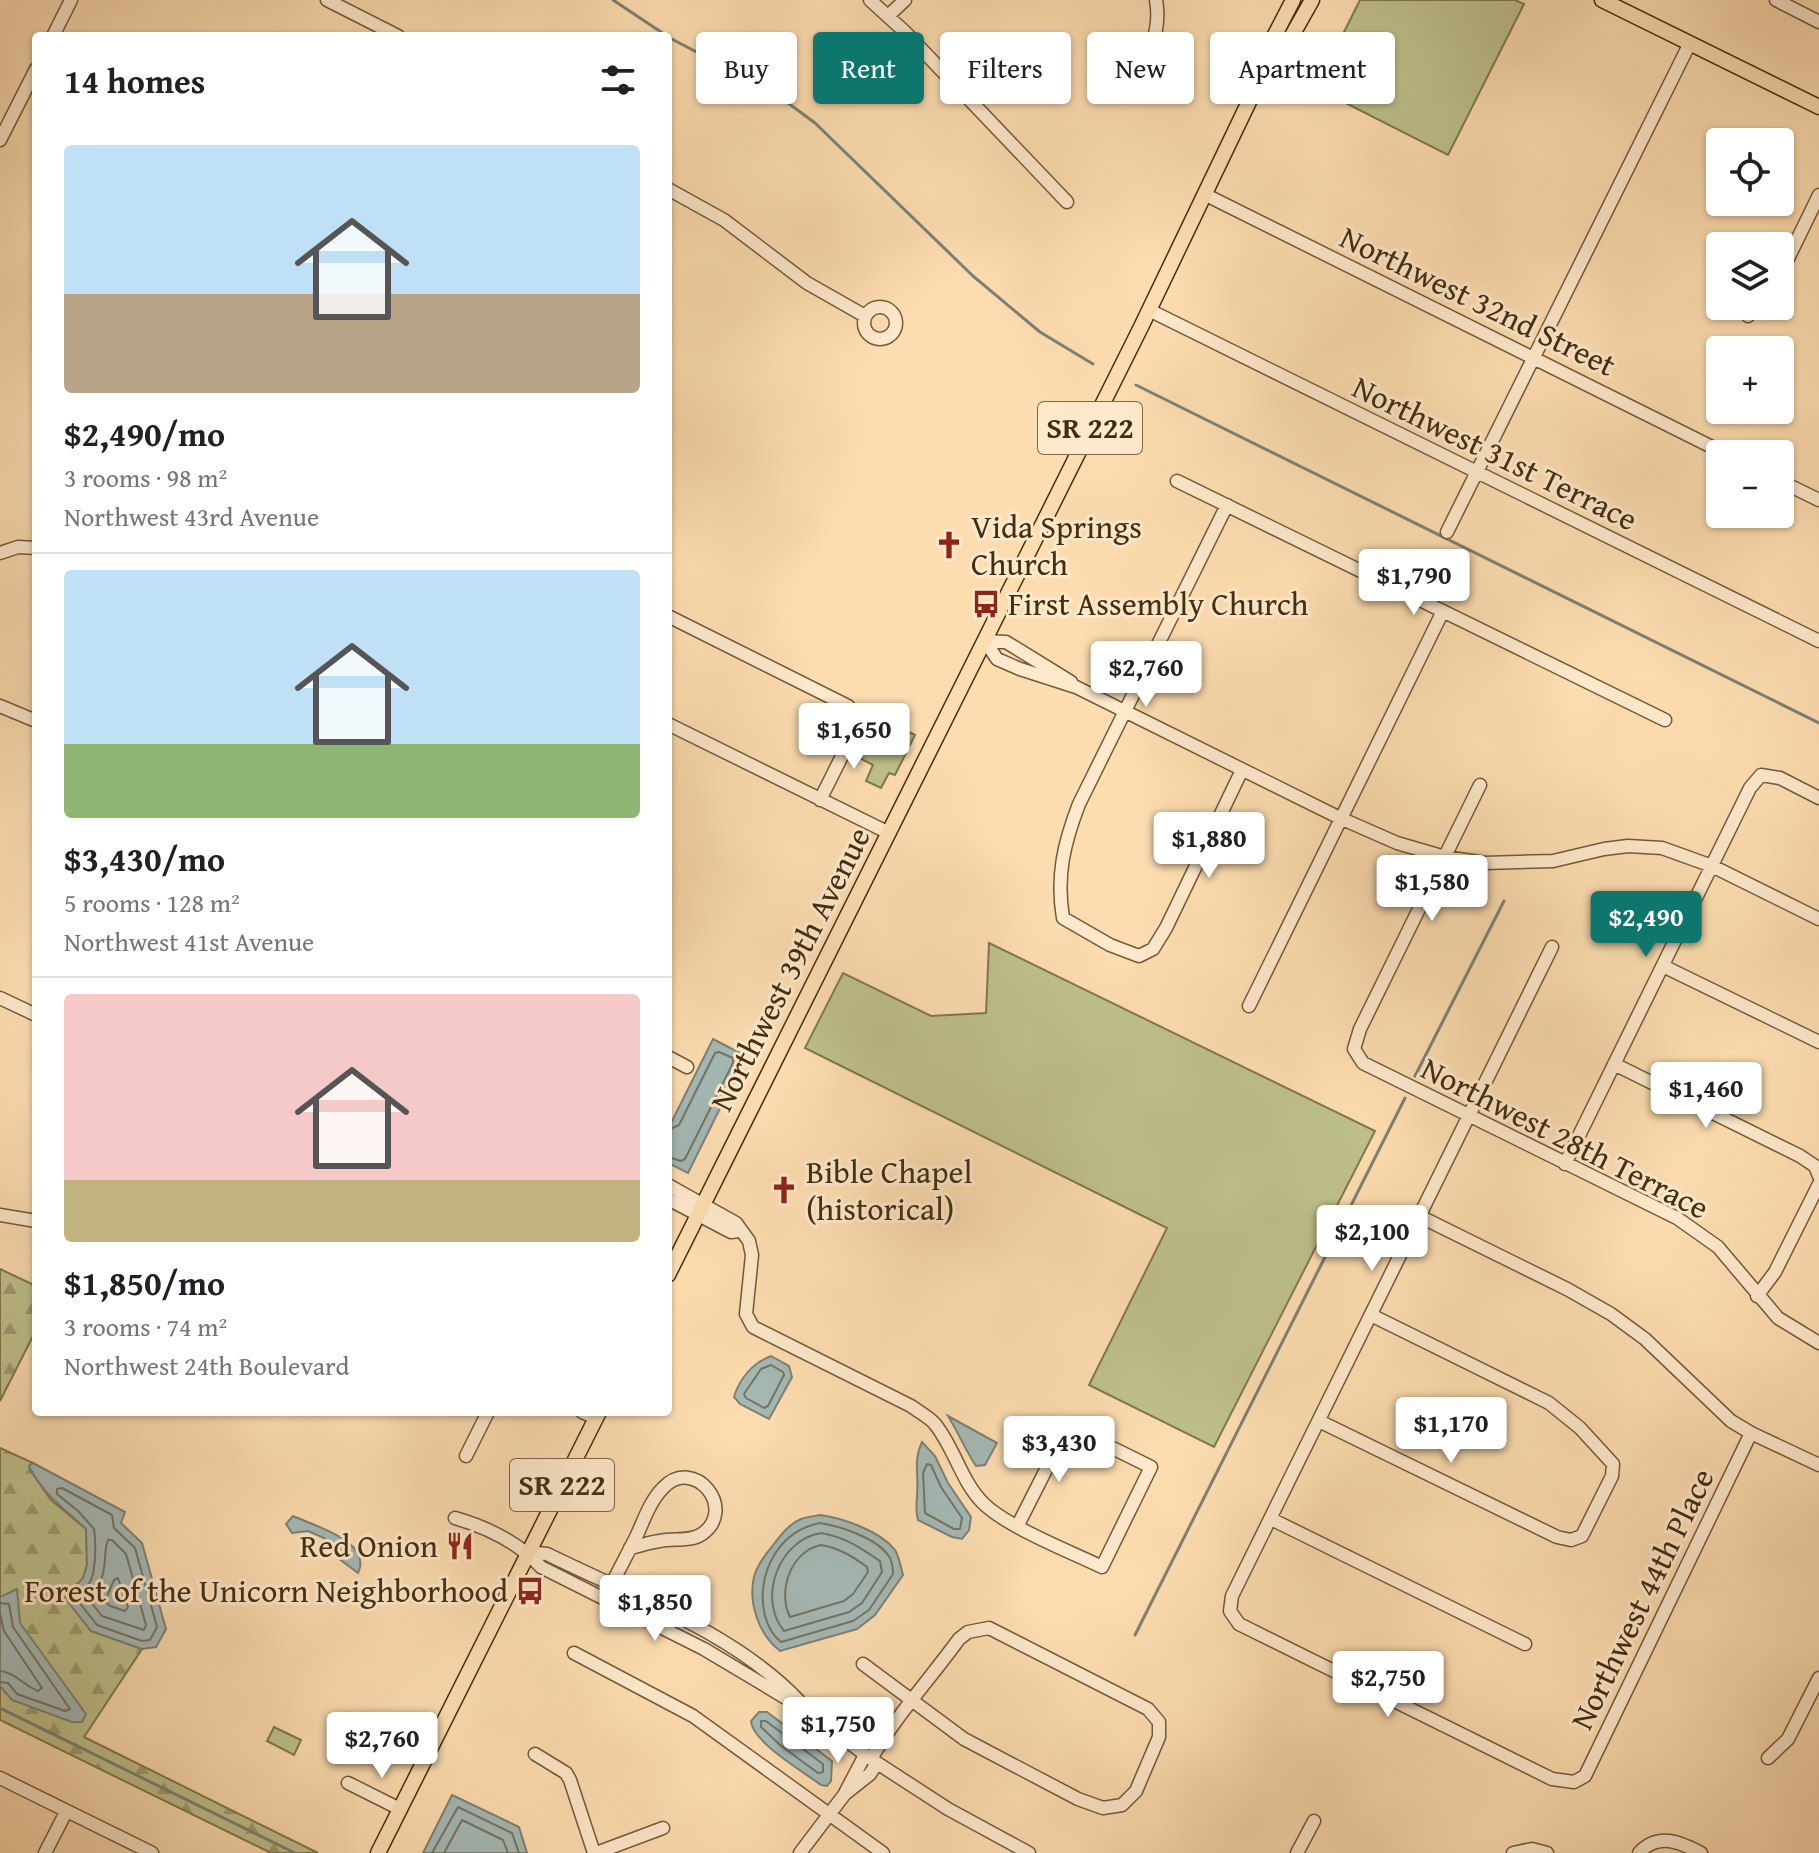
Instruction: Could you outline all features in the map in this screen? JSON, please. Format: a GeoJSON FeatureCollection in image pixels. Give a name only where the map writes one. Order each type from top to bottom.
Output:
{"type":"FeatureCollection","features":[{"type":"Feature","properties":{"kind":"main road","name":"Northwest 39th Avenue"},"geometry":{"type":"LineString","coordinates":[[1276,32],[1293,0]]}},
{"type":"Feature","properties":{"kind":"main road","name":"Northwest 39th Avenue"},"geometry":{"type":"LineString","coordinates":[[1294,32],[1312,0]]}},
{"type":"Feature","properties":{"kind":"main road"},"geometry":{"type":"LineString","coordinates":[[1602,0],[1819,107]]}},
{"type":"Feature","properties":{"kind":"main road","name":"Northwest 39th Avenue"},"geometry":{"type":"LineString","coordinates":[[672,1267],[1206,195],[1248,104]]}},
{"type":"Feature","properties":{"kind":"main road","name":"SR 222"},"geometry":{"type":"LineString","coordinates":[[378,1853],[592,1416]]}},
{"type":"Feature","properties":{"kind":"street"},"geometry":{"type":"LineString","coordinates":[[55,32],[71,0]]}},
{"type":"Feature","properties":{"kind":"street"},"geometry":{"type":"LineString","coordinates":[[327,0],[390,32]]}},
{"type":"Feature","properties":{"kind":"street"},"geometry":{"type":"LineString","coordinates":[[870,0],[1067,202]]}},
{"type":"Feature","properties":{"kind":"street"},"geometry":{"type":"LineString","coordinates":[[888,16],[905,0]]}},
{"type":"Feature","properties":{"kind":"street"},"geometry":{"type":"LineString","coordinates":[[1156,0],[1156,32]]}},
{"type":"Feature","properties":{"kind":"street"},"geometry":{"type":"LineString","coordinates":[[1776,0],[1819,22]]}},
{"type":"Feature","properties":{"kind":"street"},"geometry":{"type":"LineString","coordinates":[[1447,532],[1690,43]]}},
{"type":"Feature","properties":{"kind":"street"},"geometry":{"type":"LineString","coordinates":[[0,140],[32,77]]}},
{"type":"Feature","properties":{"kind":"street"},"geometry":{"type":"LineString","coordinates":[[672,191],[724,220],[807,283],[865,316]]}},
{"type":"Feature","properties":{"kind":"street","name":"Northwest 32nd Street"},"geometry":{"type":"LineString","coordinates":[[1206,195],[1706,444]]}},
{"type":"Feature","properties":{"kind":"street"},"geometry":{"type":"LineString","coordinates":[[1794,246],[1819,195]]}},
{"type":"Feature","properties":{"kind":"street","name":"Northwest 31st Terrace"},"geometry":{"type":"LineString","coordinates":[[1149,310],[1819,641]]}},
{"type":"Feature","properties":{"kind":"street"},"geometry":{"type":"LineString","coordinates":[[1177,481],[1665,720]]}},
{"type":"Feature","properties":{"kind":"street"},"geometry":{"type":"LineString","coordinates":[[1794,488],[1819,500]]}},
{"type":"Feature","properties":{"kind":"street"},"geometry":{"type":"LineString","coordinates":[[1227,505],[1079,804],[1064,843],[1059,873],[1063,918],[1110,945],[1139,956],[1153,949],[1242,770]]}},
{"type":"Feature","properties":{"kind":"street"},"geometry":{"type":"LineString","coordinates":[[0,553],[18,547],[32,548]]}},
{"type":"Feature","properties":{"kind":"street"},"geometry":{"type":"LineString","coordinates":[[1249,1006],[1443,611]]}},
{"type":"Feature","properties":{"kind":"street"},"geometry":{"type":"LineString","coordinates":[[672,618],[848,706],[856,715],[857,726],[820,800]]}},
{"type":"Feature","properties":{"kind":"street"},"geometry":{"type":"LineString","coordinates":[[985,641],[997,659],[1076,687],[1340,818],[1397,843],[1445,857],[1485,863],[1553,861],[1628,846],[1662,848],[1712,866],[1819,919]]}},
{"type":"Feature","properties":{"kind":"street"},"geometry":{"type":"LineString","coordinates":[[985,641],[1012,644],[1064,676],[1076,687]]}},
{"type":"Feature","properties":{"kind":"street"},"geometry":{"type":"LineString","coordinates":[[0,706],[32,719]]}},
{"type":"Feature","properties":{"kind":"street"},"geometry":{"type":"LineString","coordinates":[[672,726],[889,833]]}},
{"type":"Feature","properties":{"kind":"street"},"geometry":{"type":"LineString","coordinates":[[1565,1164],[1750,788],[1761,775],[1780,778],[1819,798]]}},
{"type":"Feature","properties":{"kind":"street"},"geometry":{"type":"LineString","coordinates":[[1445,857],[1480,785]]}},
{"type":"Feature","properties":{"kind":"street","name":"Northwest 28th Terrace"},"geometry":{"type":"LineString","coordinates":[[1445,857],[1360,1029],[1354,1049],[1363,1063],[1677,1218],[1718,1247],[1778,1318],[1819,1343]]}},
{"type":"Feature","properties":{"kind":"street"},"geometry":{"type":"LineString","coordinates":[[1525,1644],[1271,1519],[1552,947]]}},
{"type":"Feature","properties":{"kind":"street"},"geometry":{"type":"LineString","coordinates":[[1663,966],[1819,1042]]}},
{"type":"Feature","properties":{"kind":"street"},"geometry":{"type":"LineString","coordinates":[[0,998],[32,1013]]}},
{"type":"Feature","properties":{"kind":"street"},"geometry":{"type":"LineString","coordinates":[[672,1059],[687,1067]]}},
{"type":"Feature","properties":{"kind":"street"},"geometry":{"type":"LineString","coordinates":[[1614,1064],[1800,1156],[1815,1166],[1819,1176]]}},
{"type":"Feature","properties":{"kind":"street"},"geometry":{"type":"LineString","coordinates":[[1757,1296],[1775,1272],[1819,1184]]}},
{"type":"Feature","properties":{"kind":"street"},"geometry":{"type":"LineString","coordinates":[[672,1188],[701,1210]]}},
{"type":"Feature","properties":{"kind":"street"},"geometry":{"type":"LineString","coordinates":[[672,1200],[736,1223],[749,1241],[752,1255],[746,1314],[753,1327],[911,1406],[933,1422],[973,1491],[998,1515],[1018,1525],[1102,1567],[1151,1467],[1068,1426],[1018,1525]]}},
{"type":"Feature","properties":{"kind":"street"},"geometry":{"type":"LineString","coordinates":[[0,1215],[32,1220]]}},
{"type":"Feature","properties":{"kind":"street"},"geometry":{"type":"LineString","coordinates":[[1419,1216],[1611,1314],[1656,1349],[1710,1403],[1751,1433],[1819,1465]]}},
{"type":"Feature","properties":{"kind":"street"},"geometry":{"type":"LineString","coordinates":[[1319,1421],[1557,1537],[1571,1540],[1582,1536],[1612,1476],[1613,1464],[1580,1428],[1549,1403],[1371,1315]]}},
{"type":"Feature","properties":{"kind":"street"},"geometry":{"type":"LineString","coordinates":[[466,1456],[486,1416]]}},
{"type":"Feature","properties":{"kind":"street","name":"Northwest 44th Place"},"geometry":{"type":"LineString","coordinates":[[1271,1519],[1232,1596],[1230,1611],[1239,1624],[1552,1779],[1574,1782],[1585,1776],[1751,1433]]}},
{"type":"Feature","properties":{"kind":"street"},"geometry":{"type":"LineString","coordinates":[[605,1599],[652,1503],[669,1482],[681,1476],[694,1478],[710,1488],[716,1504],[716,1517],[706,1531],[693,1539],[658,1541],[630,1548]]}},
{"type":"Feature","properties":{"kind":"street"},"geometry":{"type":"LineString","coordinates":[[455,1518],[470,1522],[527,1552],[541,1567],[704,1649],[806,1710],[871,1759],[948,1809],[1029,1853]]}},
{"type":"Feature","properties":{"kind":"street"},"geometry":{"type":"LineString","coordinates":[[527,1552],[547,1554],[741,1654],[785,1687],[806,1710]]}},
{"type":"Feature","properties":{"kind":"street"},"geometry":{"type":"LineString","coordinates":[[800,1853],[871,1759],[912,1702],[959,1639],[968,1632],[989,1628],[1148,1709],[1159,1722],[1159,1737],[1136,1791],[1122,1805],[1103,1808],[1078,1799],[964,1739],[912,1702],[863,1664]]}},
{"type":"Feature","properties":{"kind":"street"},"geometry":{"type":"LineString","coordinates":[[574,1653],[693,1716],[883,1853]]}},
{"type":"Feature","properties":{"kind":"street"},"geometry":{"type":"LineString","coordinates":[[1768,1758],[1788,1739],[1819,1678]]}},
{"type":"Feature","properties":{"kind":"street"},"geometry":{"type":"LineString","coordinates":[[535,1754],[566,1773],[595,1853],[663,1828]]}},
{"type":"Feature","properties":{"kind":"street"},"geometry":{"type":"LineString","coordinates":[[0,1778],[152,1853]]}},
{"type":"Feature","properties":{"kind":"street"},"geometry":{"type":"LineString","coordinates":[[348,1783],[400,1809]]}},
{"type":"Feature","properties":{"kind":"street"},"geometry":{"type":"LineString","coordinates":[[45,1853],[66,1812]]}},
{"type":"Feature","properties":{"kind":"street"},"geometry":{"type":"LineString","coordinates":[[1297,1853],[1314,1821]]}},
{"type":"Feature","properties":{"kind":"street"},"geometry":{"type":"LineString","coordinates":[[1639,1853],[1658,1840],[1675,1840],[1701,1853]]}},
{"type":"Feature","properties":{"kind":"street"},"geometry":{"type":"LineString","coordinates":[[1513,1853],[1532,1849],[1547,1853]]}},
{"type":"Feature","properties":{"kind":"green space"},"geometry":{"type":"Polygon","coordinates":[[[1360,0],[1515,0],[1524,4],[1448,155],[1348,104],[1395,104],[1395,32],[1344,32],[1360,0]]]}},
{"type":"Feature","properties":{"kind":"green space"},"geometry":{"type":"Polygon","coordinates":[[[874,714],[915,735],[895,775],[889,773],[881,788],[866,781],[873,765],[854,755],[874,714]]]}},
{"type":"Feature","properties":{"kind":"green space"},"geometry":{"type":"Polygon","coordinates":[[[989,943],[1375,1131],[1214,1447],[1089,1385],[1167,1228],[805,1048],[843,973],[931,1016],[986,1013],[989,943]]]}},
{"type":"Feature","properties":{"kind":"green space"},"geometry":{"type":"Polygon","coordinates":[[[0,1269],[32,1284],[32,1338],[0,1401],[0,1269]]]}},
{"type":"Feature","properties":{"kind":"green space"},"geometry":{"type":"Polygon","coordinates":[[[0,1448],[33,1463],[29,1466],[31,1471],[51,1500],[86,1529],[87,1565],[83,1578],[66,1598],[91,1631],[142,1649],[84,1737],[318,1853],[271,1853],[0,1720],[0,1448]]]}},
{"type":"Feature","properties":{"kind":"green space"},"geometry":{"type":"Polygon","coordinates":[[[274,1727],[301,1740],[294,1755],[267,1741],[274,1727]]]}},
{"type":"Feature","properties":{"kind":"water"},"geometry":{"type":"Polygon","coordinates":[[[713,1039],[746,1056],[688,1173],[672,1165],[672,1121],[713,1039]]]}},
{"type":"Feature","properties":{"kind":"water"},"geometry":{"type":"Polygon","coordinates":[[[771,1356],[789,1366],[792,1377],[769,1419],[740,1404],[734,1397],[748,1372],[771,1356]]]}},
{"type":"Feature","properties":{"kind":"water"},"geometry":{"type":"Polygon","coordinates":[[[948,1416],[997,1443],[985,1465],[976,1466],[948,1416]]]}},
{"type":"Feature","properties":{"kind":"water"},"geometry":{"type":"Polygon","coordinates":[[[922,1442],[935,1456],[948,1483],[971,1517],[969,1530],[962,1539],[918,1520],[917,1461],[922,1442]]]}},
{"type":"Feature","properties":{"kind":"water"},"geometry":{"type":"Polygon","coordinates":[[[33,1463],[125,1512],[121,1523],[142,1543],[166,1629],[156,1647],[142,1649],[91,1631],[65,1598],[83,1578],[87,1565],[86,1529],[41,1485],[29,1466],[33,1463]]]}},
{"type":"Feature","properties":{"kind":"water"},"geometry":{"type":"Polygon","coordinates":[[[820,1515],[850,1522],[880,1537],[895,1550],[903,1575],[875,1615],[857,1629],[780,1651],[766,1636],[757,1618],[753,1597],[754,1577],[765,1556],[789,1526],[801,1519],[820,1515]]]}},
{"type":"Feature","properties":{"kind":"water"},"geometry":{"type":"Polygon","coordinates":[[[293,1516],[327,1530],[350,1544],[360,1562],[358,1573],[338,1558],[324,1538],[308,1531],[292,1533],[286,1524],[293,1516]]]}},
{"type":"Feature","properties":{"kind":"water"},"geometry":{"type":"Polygon","coordinates":[[[17,1589],[20,1623],[86,1714],[82,1722],[72,1722],[12,1700],[0,1686],[0,1597],[17,1589]]]}},
{"type":"Feature","properties":{"kind":"water"},"geometry":{"type":"Polygon","coordinates":[[[759,1712],[767,1712],[832,1761],[831,1781],[827,1786],[792,1765],[760,1738],[751,1721],[759,1712]]]}},
{"type":"Feature","properties":{"kind":"water"},"geometry":{"type":"Polygon","coordinates":[[[452,1795],[519,1827],[527,1853],[423,1853],[452,1795]]]}},
{"type":"Feature","properties":{"kind":"waterway"},"geometry":{"type":"LineString","coordinates":[[613,0],[661,32]]}},
{"type":"Feature","properties":{"kind":"waterway"},"geometry":{"type":"LineString","coordinates":[[672,39],[753,77],[815,123],[973,276],[1040,332],[1093,364]]}},
{"type":"Feature","properties":{"kind":"waterway"},"geometry":{"type":"LineString","coordinates":[[1136,385],[1819,723]]}},
{"type":"Feature","properties":{"kind":"waterway"},"geometry":{"type":"LineString","coordinates":[[1415,1076],[1504,901]]}},
{"type":"Feature","properties":{"kind":"waterway"},"geometry":{"type":"LineString","coordinates":[[1135,1635],[1405,1098]]}},
{"type":"Feature","properties":{"kind":"waterway"},"geometry":{"type":"LineString","coordinates":[[0,1708],[295,1853]]}},
{"type":"Feature","properties":{"kind":"place","name":"Vida Springs Church"},"geometry":{"type":"Point","coordinates":[949,545]}},
{"type":"Feature","properties":{"kind":"place","name":"First Assembly Church"},"geometry":{"type":"Point","coordinates":[986,604]}},
{"type":"Feature","properties":{"kind":"place","name":"Bible Chapel (historical)"},"geometry":{"type":"Point","coordinates":[784,1190]}},
{"type":"Feature","properties":{"kind":"place","name":"Red Onion"},"geometry":{"type":"Point","coordinates":[460,1546]}},
{"type":"Feature","properties":{"kind":"place","name":"Forest of the Unicorn Neighborhood"},"geometry":{"type":"Point","coordinates":[530,1591]}}]}
